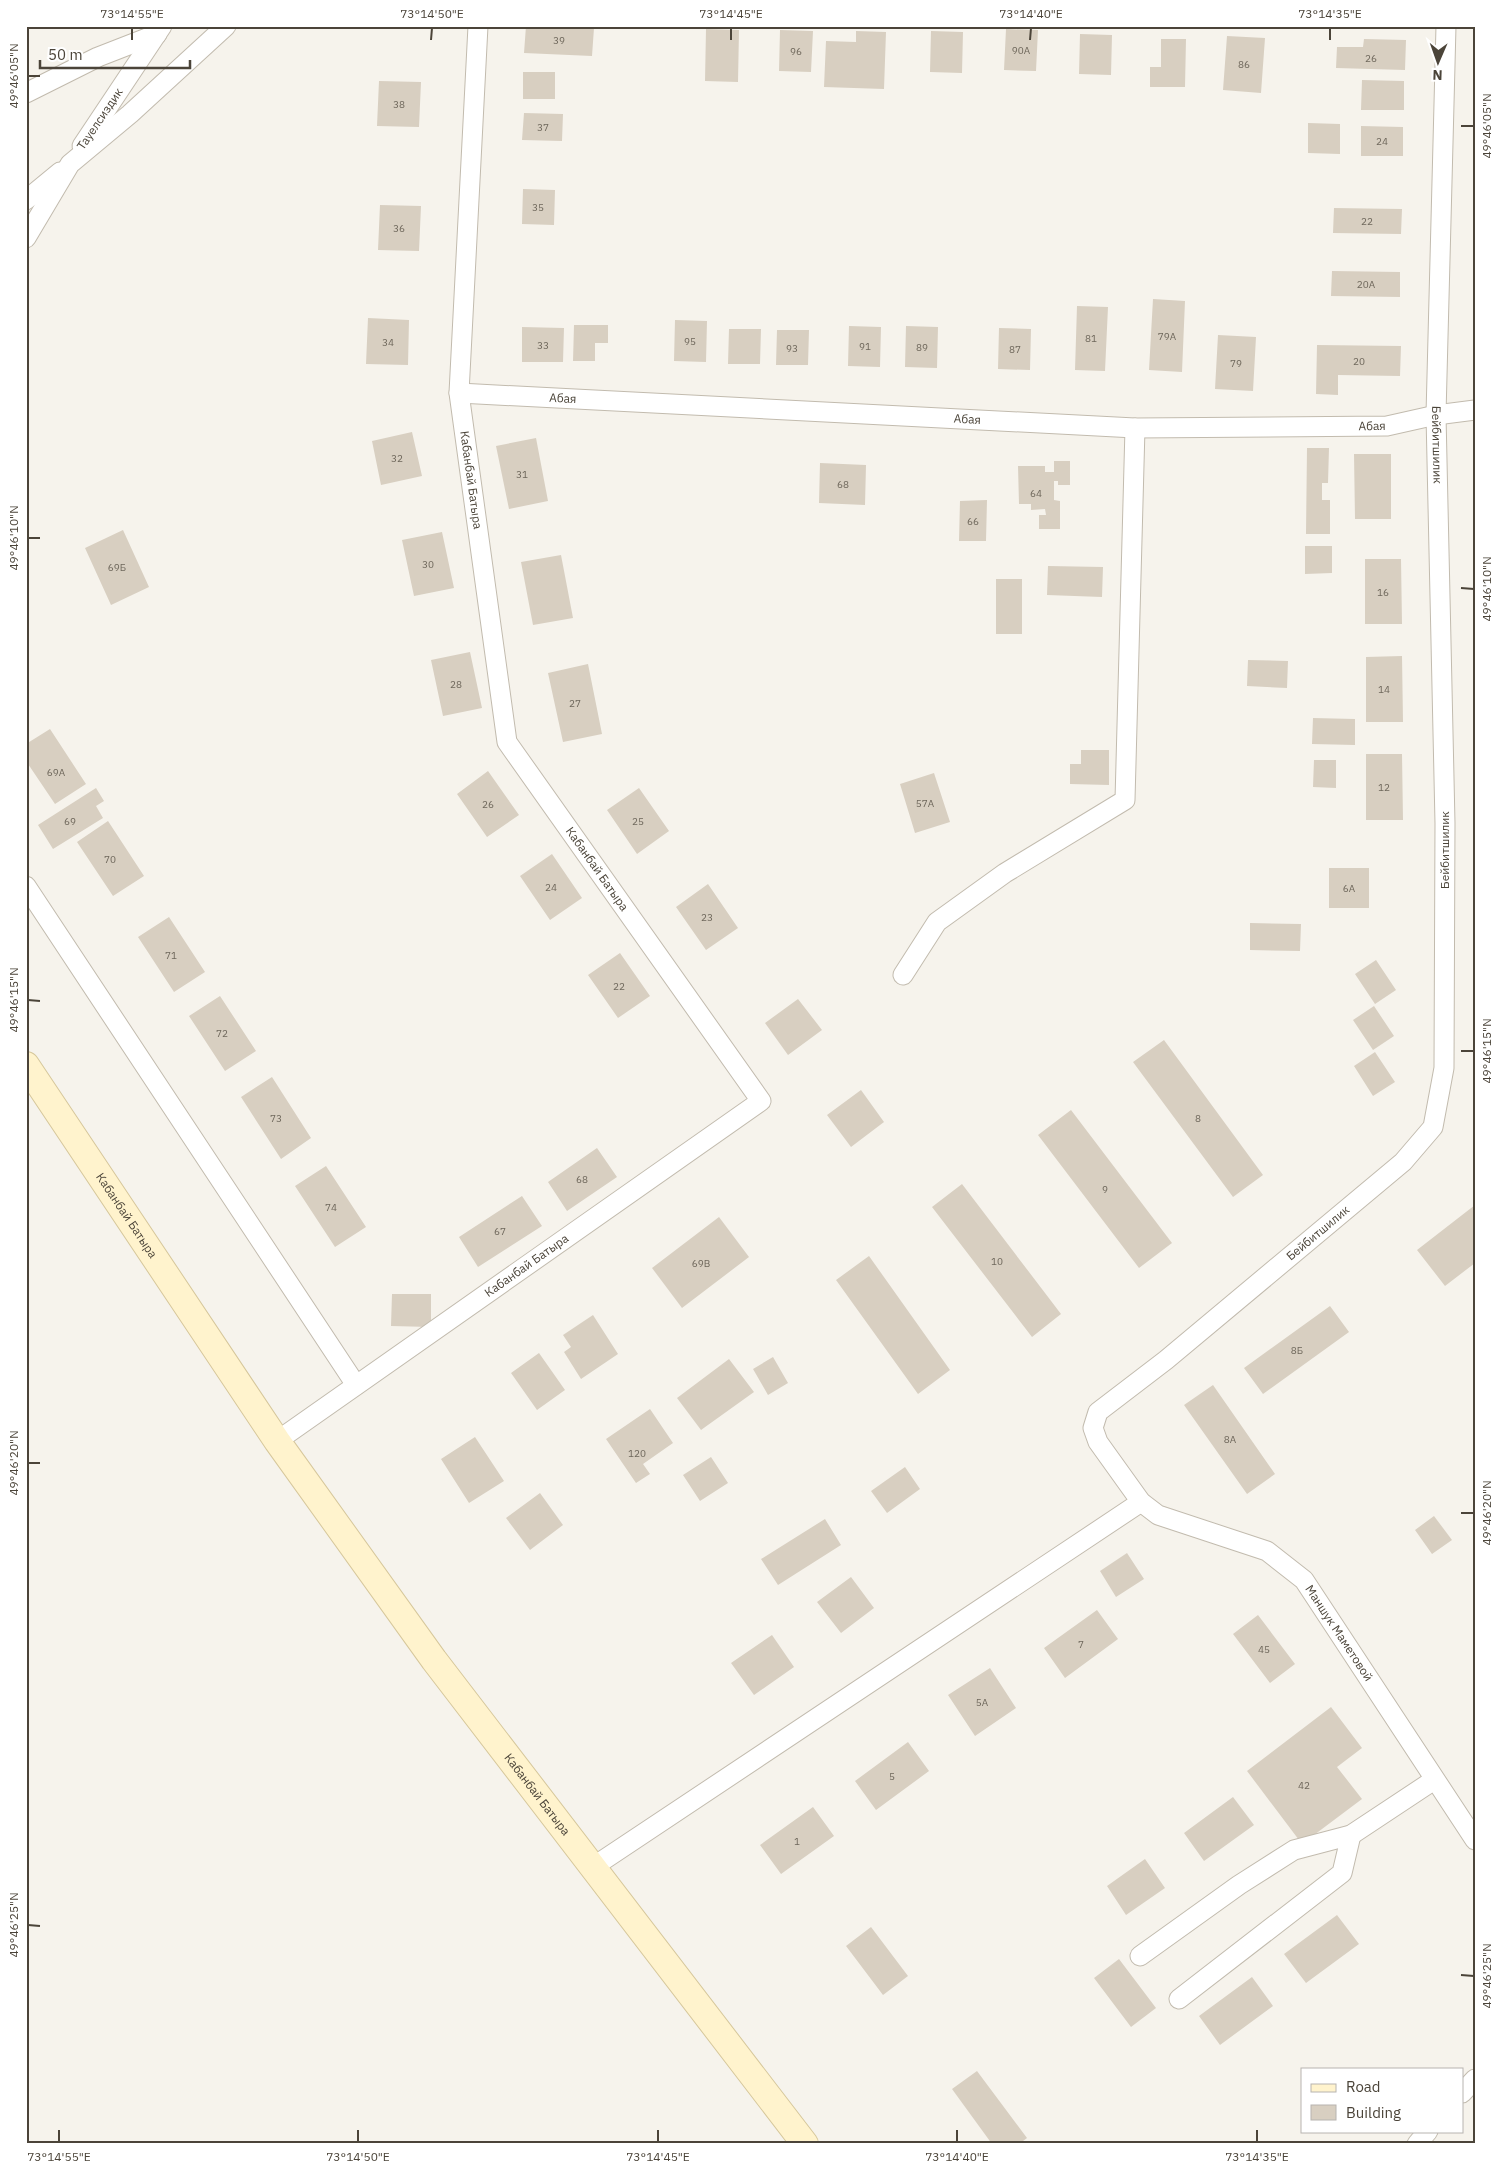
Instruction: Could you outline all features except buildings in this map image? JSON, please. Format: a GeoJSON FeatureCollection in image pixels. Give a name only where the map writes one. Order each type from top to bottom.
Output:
{"type":"FeatureCollection","features":[{"type":"Feature","properties":{"kind":"main road","name":"Кабанбай Батыра"},"geometry":{"type":"LineString","coordinates":[[26,1065],[277,1441],[434,1660],[805,2144]]}},
{"type":"Feature","properties":{"kind":"street"},"geometry":{"type":"LineString","coordinates":[[26,238],[70,164],[130,114],[226,26]]}},
{"type":"Feature","properties":{"kind":"street","name":"Кабанбай Батыра"},"geometry":{"type":"LineString","coordinates":[[277,1441],[761,1100],[507,742],[459,393],[478,26]]}},
{"type":"Feature","properties":{"kind":"street","name":"Бейбитшилик"},"geometry":{"type":"LineString","coordinates":[[1142,1502],[1098,1442],[1093,1428],[1098,1412],[1166,1360],[1404,1162],[1433,1127],[1444,1068],[1445,842],[1436,415],[1446,26]]}},
{"type":"Feature","properties":{"kind":"street"},"geometry":{"type":"LineString","coordinates":[[26,93],[98,57],[160,30]]}},
{"type":"Feature","properties":{"kind":"street","name":"Тауелсиздик"},"geometry":{"type":"LineString","coordinates":[[26,200],[70,164],[160,30]]}},
{"type":"Feature","properties":{"kind":"street","name":"Абая"},"geometry":{"type":"LineString","coordinates":[[459,393],[1135,428],[1387,426],[1436,415],[1475,410]]}},
{"type":"Feature","properties":{"kind":"street"},"geometry":{"type":"LineString","coordinates":[[903,975],[937,922],[1005,873],[1126,800],[1135,428]]}},
{"type":"Feature","properties":{"kind":"street"},"geometry":{"type":"LineString","coordinates":[[26,886],[356,1385]]}},
{"type":"Feature","properties":{"kind":"street"},"geometry":{"type":"LineString","coordinates":[[593,1867],[1142,1502]]}},
{"type":"Feature","properties":{"kind":"street","name":"Маншук Маметовой"},"geometry":{"type":"LineString","coordinates":[[1142,1502],[1158,1515],[1267,1551],[1304,1580],[1475,1840]]}},
{"type":"Feature","properties":{"kind":"street"},"geometry":{"type":"LineString","coordinates":[[1140,1956],[1238,1885],[1294,1850],[1351,1835],[1434,1780]]}},
{"type":"Feature","properties":{"kind":"street"},"geometry":{"type":"LineString","coordinates":[[1179,1999],[1342,1873],[1351,1835]]}},
{"type":"Feature","properties":{"kind":"street"},"geometry":{"type":"LineString","coordinates":[[1464,2091],[1475,2079]]}},
{"type":"Feature","properties":{"kind":"street"},"geometry":{"type":"LineString","coordinates":[[1417,2144],[1427,2132]]}}]}
